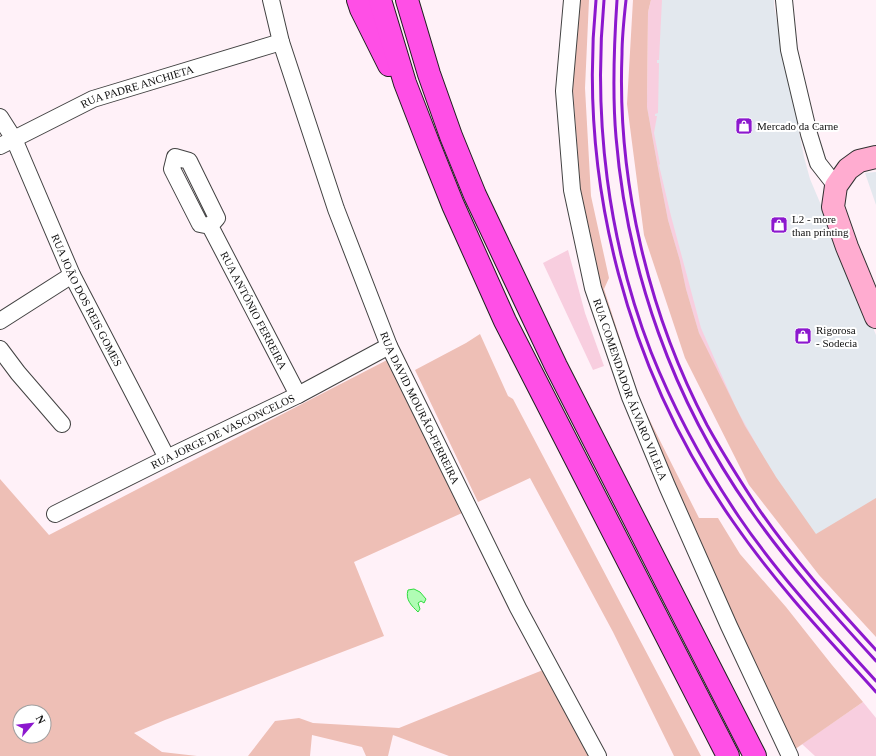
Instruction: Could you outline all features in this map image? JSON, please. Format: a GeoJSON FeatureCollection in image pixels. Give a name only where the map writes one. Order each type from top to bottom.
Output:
{"type":"FeatureCollection","features":[{"type":"Feature","properties":{"kind":"highway"},"geometry":{"type":"LineString","coordinates":[[358,0],[361,9],[429,145]]}},
{"type":"Feature","properties":{"kind":"highway"},"geometry":{"type":"LineString","coordinates":[[380,0],[406,83],[429,145],[453,205],[505,321],[728,756]]}},
{"type":"Feature","properties":{"kind":"highway"},"geometry":{"type":"LineString","coordinates":[[407,0],[429,74],[476,195],[556,366],[755,756]]}},
{"type":"Feature","properties":{"kind":"street","name":"RUA DAVID MOURÃO-FERREIRA"},"geometry":{"type":"LineString","coordinates":[[271,0],[281,42],[336,209],[390,346],[518,608],[598,756]]}},
{"type":"Feature","properties":{"kind":"street","name":"RUA COMENDADOR ÁLVARO VILELA"},"geometry":{"type":"LineString","coordinates":[[572,0],[564,91],[572,190],[593,288],[630,397],[656,459],[729,626],[790,756]]}},
{"type":"Feature","properties":{"kind":"street"},"geometry":{"type":"LineString","coordinates":[[784,0],[788,50],[809,134],[818,163],[836,186]]}},
{"type":"Feature","properties":{"kind":"street","name":"RUA PADRE ANCHIETA"},"geometry":{"type":"LineString","coordinates":[[7,143],[94,99],[281,42]]}},
{"type":"Feature","properties":{"kind":"street","name":"RUA JOÃO DOS REIS GOMES"},"geometry":{"type":"LineString","coordinates":[[0,117],[7,143],[72,275],[167,458]]}},
{"type":"Feature","properties":{"kind":"street"},"geometry":{"type":"LineString","coordinates":[[876,157],[859,161],[848,169],[836,186],[833,207],[847,247],[876,317]]}},
{"type":"Feature","properties":{"kind":"street","name":"RUA ANTÓNIO FERREIRA"},"geometry":{"type":"LineString","coordinates":[[210,226],[298,395]]}},
{"type":"Feature","properties":{"kind":"street"},"geometry":{"type":"LineString","coordinates":[[0,321],[72,275]]}},
{"type":"Feature","properties":{"kind":"street","name":"RUA JORGE DE VASCONCELOS"},"geometry":{"type":"LineString","coordinates":[[54,514],[298,395],[390,346]]}},
{"type":"Feature","properties":{"kind":"street"},"geometry":{"type":"LineString","coordinates":[[0,349],[18,373],[62,424]]}},
{"type":"Feature","properties":{"kind":"shaded area"},"geometry":{"type":"Polygon","coordinates":[[[578,0],[589,0],[585,88],[591,196],[609,278],[604,289],[640,401],[699,518],[718,518],[740,554],[786,607],[863,702],[791,752],[636,401],[604,304],[581,197],[573,91],[578,0]]]}},
{"type":"Feature","properties":{"kind":"shaded area"},"geometry":{"type":"Polygon","coordinates":[[[633,0],[651,0],[648,13],[647,107],[668,220],[699,333],[745,426],[776,477],[816,534],[876,498],[876,637],[819,575],[749,485],[685,358],[644,235],[627,104],[633,0]]]}},
{"type":"Feature","properties":{"kind":"shaded area"},"geometry":{"type":"Polygon","coordinates":[[[651,0],[662,0],[659,60],[657,60],[657,63],[659,63],[658,113],[655,114],[655,116],[657,116],[654,133],[659,165],[671,216],[701,328],[736,408],[776,477],[769,469],[745,426],[705,347],[699,333],[686,289],[680,261],[668,220],[647,107],[648,13],[651,0]]]}},
{"type":"Feature","properties":{"kind":"shaded area"},"geometry":{"type":"Polygon","coordinates":[[[660,0],[774,0],[804,157],[810,179],[876,335],[876,508],[812,546],[696,348],[642,135],[660,0]]]}},
{"type":"Feature","properties":{"kind":"shaded area"},"geometry":{"type":"Polygon","coordinates":[[[876,172],[876,205],[865,173],[876,172]]]}},
{"type":"Feature","properties":{"kind":"shaded area"},"geometry":{"type":"Polygon","coordinates":[[[568,250],[585,313],[604,366],[593,370],[543,263],[568,250]]]}},
{"type":"Feature","properties":{"kind":"shaded area"},"geometry":{"type":"Polygon","coordinates":[[[480,334],[508,396],[513,399],[701,756],[674,756],[613,632],[530,478],[478,502],[415,370],[480,334]]]}},
{"type":"Feature","properties":{"kind":"shaded area"},"geometry":{"type":"Polygon","coordinates":[[[387,360],[426,434],[462,513],[354,562],[384,636],[134,733],[162,752],[197,756],[0,756],[0,479],[49,535],[387,360]]]}},
{"type":"Feature","properties":{"kind":"shaded area"},"geometry":{"type":"Polygon","coordinates":[[[414,589],[420,592],[426,599],[424,603],[421,601],[418,603],[420,609],[418,612],[407,597],[408,590],[414,589]]]}},
{"type":"Feature","properties":{"kind":"shaded area"},"geometry":{"type":"Polygon","coordinates":[[[543,670],[589,756],[449,756],[393,735],[388,756],[366,756],[362,747],[312,735],[310,756],[248,756],[275,721],[299,718],[313,723],[399,728],[543,670]]]}},
{"type":"Feature","properties":{"kind":"shaded area"},"geometry":{"type":"Polygon","coordinates":[[[863,702],[876,718],[876,756],[815,756],[802,744],[863,702]]]}},
{"type":"Feature","properties":{"kind":"railway"},"geometry":{"type":"LineString","coordinates":[[596,0],[592,69],[595,138],[604,207],[618,274],[639,340],[665,403],[697,465],[734,523],[784,589],[876,692]]}},
{"type":"Feature","properties":{"kind":"railway"},"geometry":{"type":"LineString","coordinates":[[604,0],[601,45],[601,90],[607,179],[614,223],[624,267],[636,310],[651,352],[690,437],[754,539],[787,581],[876,681]]}},
{"type":"Feature","properties":{"kind":"railway"},"geometry":{"type":"LineString","coordinates":[[617,0],[614,51],[614,103],[616,137],[622,187],[631,236],[643,285],[658,333],[677,379],[699,425],[723,469],[765,531],[795,569],[876,661]]}},
{"type":"Feature","properties":{"kind":"railway"},"geometry":{"type":"LineString","coordinates":[[626,0],[622,54],[622,102],[625,149],[631,197],[640,245],[668,338],[686,382],[707,425],[756,505],[798,562],[876,650]]}},
{"type":"Feature","properties":{"kind":"place","name":"Mercado da Carne"},"geometry":{"type":"Point","coordinates":[744,126]}},
{"type":"Feature","properties":{"kind":"place","name":"L2 - more than printing"},"geometry":{"type":"Point","coordinates":[779,225]}},
{"type":"Feature","properties":{"kind":"place","name":"Rigorosa - Sodecia"},"geometry":{"type":"Point","coordinates":[803,336]}}]}
